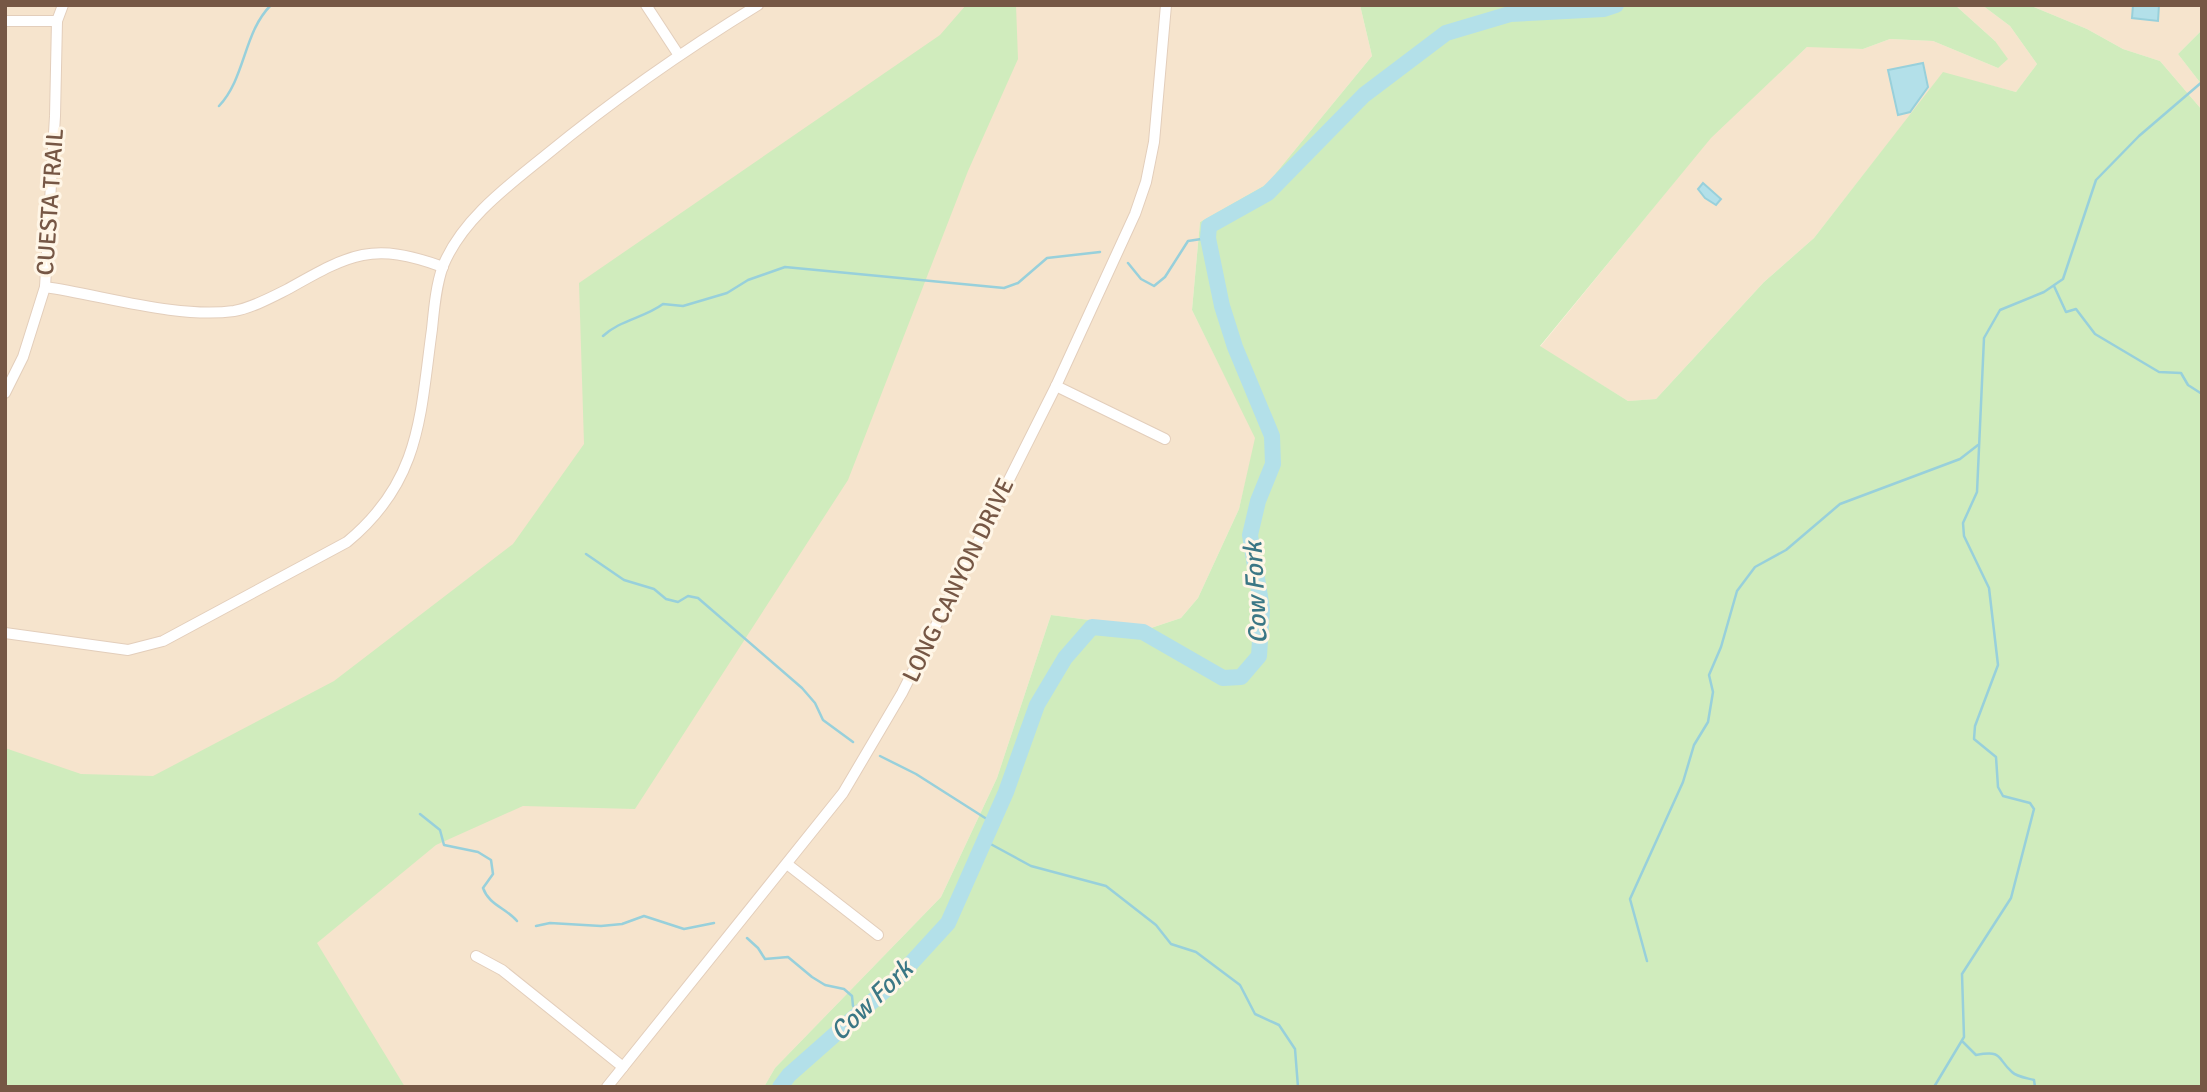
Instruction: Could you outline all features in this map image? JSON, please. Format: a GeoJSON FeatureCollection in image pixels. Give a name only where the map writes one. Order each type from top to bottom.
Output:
{"type":"FeatureCollection","features":[{"type":"Feature","properties":{"kind":"street","name":"CUESTA TRAIL"},"geometry":{"type":"LineString","coordinates":[[5,393],[23,357],[45,287],[55,116],[57,21],[63,5]]}},
{"type":"Feature","properties":{"kind":"street"},"geometry":{"type":"LineString","coordinates":[[646,5],[678,54]]}},
{"type":"Feature","properties":{"kind":"street"},"geometry":{"type":"LineString","coordinates":[[5,633],[128,650],[163,641],[335,549],[372,522],[392,495],[407,466],[414,443],[420,420],[443,267],[477,216],[514,181],[595,115],[678,54],[758,5]]}},
{"type":"Feature","properties":{"kind":"street","name":"LONG CANYON DRIVE"},"geometry":{"type":"LineString","coordinates":[[607,1087],[842,793],[882,730],[1056,386],[1117,258],[1146,182],[1160,92],[1167,5]]}},
{"type":"Feature","properties":{"kind":"street"},"geometry":{"type":"LineString","coordinates":[[5,21],[57,21]]}},
{"type":"Feature","properties":{"kind":"street"},"geometry":{"type":"LineString","coordinates":[[45,287],[209,314],[238,311],[276,295],[330,265],[372,252],[393,252],[443,267]]}},
{"type":"Feature","properties":{"kind":"street"},"geometry":{"type":"LineString","coordinates":[[1056,386],[1165,439]]}},
{"type":"Feature","properties":{"kind":"street"},"geometry":{"type":"LineString","coordinates":[[787,864],[878,935]]}},
{"type":"Feature","properties":{"kind":"street"},"geometry":{"type":"LineString","coordinates":[[476,956],[502,970],[623,1068]]}},
{"type":"Feature","properties":{"kind":"shaded area"},"geometry":{"type":"Polygon","coordinates":[[[5,5],[1360,5],[1372,56],[1267,184],[1200,222],[1192,310],[1256,438],[1239,509],[1198,598],[1181,618],[1151,628],[1051,615],[997,778],[941,897],[775,1068],[764,1087],[5,1087],[5,5]]]}},
{"type":"Feature","properties":{"kind":"shaded area"},"geometry":{"type":"Polygon","coordinates":[[[1955,5],[1982,5],[2010,26],[2037,64],[2016,92],[1943,73],[1814,238],[1764,282],[1656,399],[1628,401],[1540,347],[1711,137],[1808,46],[1863,49],[1890,39],[1933,41],[1998,68],[1995,41],[1955,5]]]}},
{"type":"Feature","properties":{"kind":"shaded area"},"geometry":{"type":"Polygon","coordinates":[[[2029,5],[2202,5],[2202,30],[2178,54],[2202,85],[2202,110],[2160,61],[2123,49],[2087,29],[2029,5]]]}},
{"type":"Feature","properties":{"kind":"green space"},"geometry":{"type":"Polygon","coordinates":[[[966,5],[1016,5],[1018,59],[968,171],[848,480],[635,809],[523,806],[436,845],[317,943],[405,1087],[5,1087],[5,748],[81,774],[153,776],[334,681],[513,544],[584,444],[579,283],[940,35],[966,5]]]}},
{"type":"Feature","properties":{"kind":"green space"},"geometry":{"type":"Polygon","coordinates":[[[1360,5],[1955,5],[1995,41],[2008,59],[1998,68],[1933,41],[1890,39],[1863,49],[1807,47],[1711,138],[1540,346],[1628,401],[1656,399],[1764,282],[1814,238],[1943,72],[2016,92],[2037,64],[2010,26],[1982,5],[2029,5],[2087,29],[2123,49],[2160,61],[2202,110],[2202,1087],[764,1087],[775,1068],[941,897],[997,778],[1051,615],[1151,628],[1181,618],[1198,598],[1239,509],[1255,438],[1192,310],[1200,222],[1267,184],[1372,56],[1360,5]]]}},
{"type":"Feature","properties":{"kind":"green space"},"geometry":{"type":"Polygon","coordinates":[[[2202,30],[2202,85],[2178,54],[2202,30]]]}},
{"type":"Feature","properties":{"kind":"water"},"geometry":{"type":"Polygon","coordinates":[[[2133,5],[2159,5],[2158,21],[2132,18],[2133,5]]]}},
{"type":"Feature","properties":{"kind":"water"},"geometry":{"type":"Polygon","coordinates":[[[1923,63],[1928,87],[1910,112],[1898,115],[1888,70],[1923,63]]]}},
{"type":"Feature","properties":{"kind":"water"},"geometry":{"type":"Polygon","coordinates":[[[1703,183],[1721,199],[1716,205],[1698,189],[1703,183]]]}},
{"type":"Feature","properties":{"kind":"waterway"},"geometry":{"type":"LineString","coordinates":[[219,106],[235,82],[255,29],[271,5]]}},
{"type":"Feature","properties":{"kind":"waterway","name":"Cow Fork"},"geometry":{"type":"LineString","coordinates":[[780,1087],[789,1075],[892,984],[948,923],[1006,792],[1037,705],[1065,658],[1092,627],[1143,632],[1223,678],[1241,677],[1259,656],[1262,609],[1250,535],[1258,501],[1273,464],[1272,436],[1235,347],[1222,306],[1208,238],[1209,226],[1268,193],[1364,95],[1446,33],[1510,14],[1604,9],[1616,5]]}},
{"type":"Feature","properties":{"kind":"waterway"},"geometry":{"type":"LineString","coordinates":[[1934,1087],[1964,1037],[1962,974],[2011,898],[2034,809],[2030,803],[2003,796],[1998,787],[1996,757],[1974,739],[1975,726],[1998,665],[1989,588],[1964,536],[1963,523],[1977,492],[1984,338],[2000,310],[2044,292],[2063,279],[2096,180],[2139,136],[2202,82]]}},
{"type":"Feature","properties":{"kind":"waterway"},"geometry":{"type":"LineString","coordinates":[[1128,263],[1141,279],[1154,286],[1165,277],[1188,241],[1208,238]]}},
{"type":"Feature","properties":{"kind":"waterway"},"geometry":{"type":"LineString","coordinates":[[603,336],[617,326],[663,304],[683,306],[727,293],[748,280],[785,267],[1004,288],[1018,283],[1047,258],[1100,252]]}},
{"type":"Feature","properties":{"kind":"waterway"},"geometry":{"type":"LineString","coordinates":[[2054,286],[2066,312],[2076,309],[2095,334],[2159,372],[2181,373],[2188,385],[2202,394]]}},
{"type":"Feature","properties":{"kind":"waterway"},"geometry":{"type":"LineString","coordinates":[[1647,961],[1630,899],[1683,782],[1694,745],[1708,722],[1713,692],[1709,675],[1721,647],[1737,591],[1755,567],[1786,550],[1840,504],[1960,459],[1978,445]]}},
{"type":"Feature","properties":{"kind":"waterway"},"geometry":{"type":"LineString","coordinates":[[586,554],[624,580],[654,589],[666,599],[678,602],[688,596],[698,598],[802,688],[815,703],[823,720],[853,742]]}},
{"type":"Feature","properties":{"kind":"waterway"},"geometry":{"type":"LineString","coordinates":[[880,756],[916,774],[993,823]]}},
{"type":"Feature","properties":{"kind":"waterway"},"geometry":{"type":"LineString","coordinates":[[420,814],[440,830],[444,845],[478,852],[491,860],[493,874],[483,888],[493,902],[517,921]]}},
{"type":"Feature","properties":{"kind":"waterway"},"geometry":{"type":"LineString","coordinates":[[985,841],[1031,866],[1106,886],[1156,925],[1171,944],[1196,952],[1240,985],[1255,1014],[1279,1025],[1295,1049],[1298,1087]]}},
{"type":"Feature","properties":{"kind":"waterway"},"geometry":{"type":"LineString","coordinates":[[536,926],[550,923],[601,926],[622,924],[644,916],[684,929],[714,923]]}},
{"type":"Feature","properties":{"kind":"waterway"},"geometry":{"type":"LineString","coordinates":[[747,938],[765,959],[788,957],[825,985],[844,989],[852,996],[853,1006],[859,1013]]}},
{"type":"Feature","properties":{"kind":"waterway"},"geometry":{"type":"LineString","coordinates":[[1963,1042],[1976,1055],[1995,1054],[2014,1074],[2034,1080],[2035,1087]]}}]}
